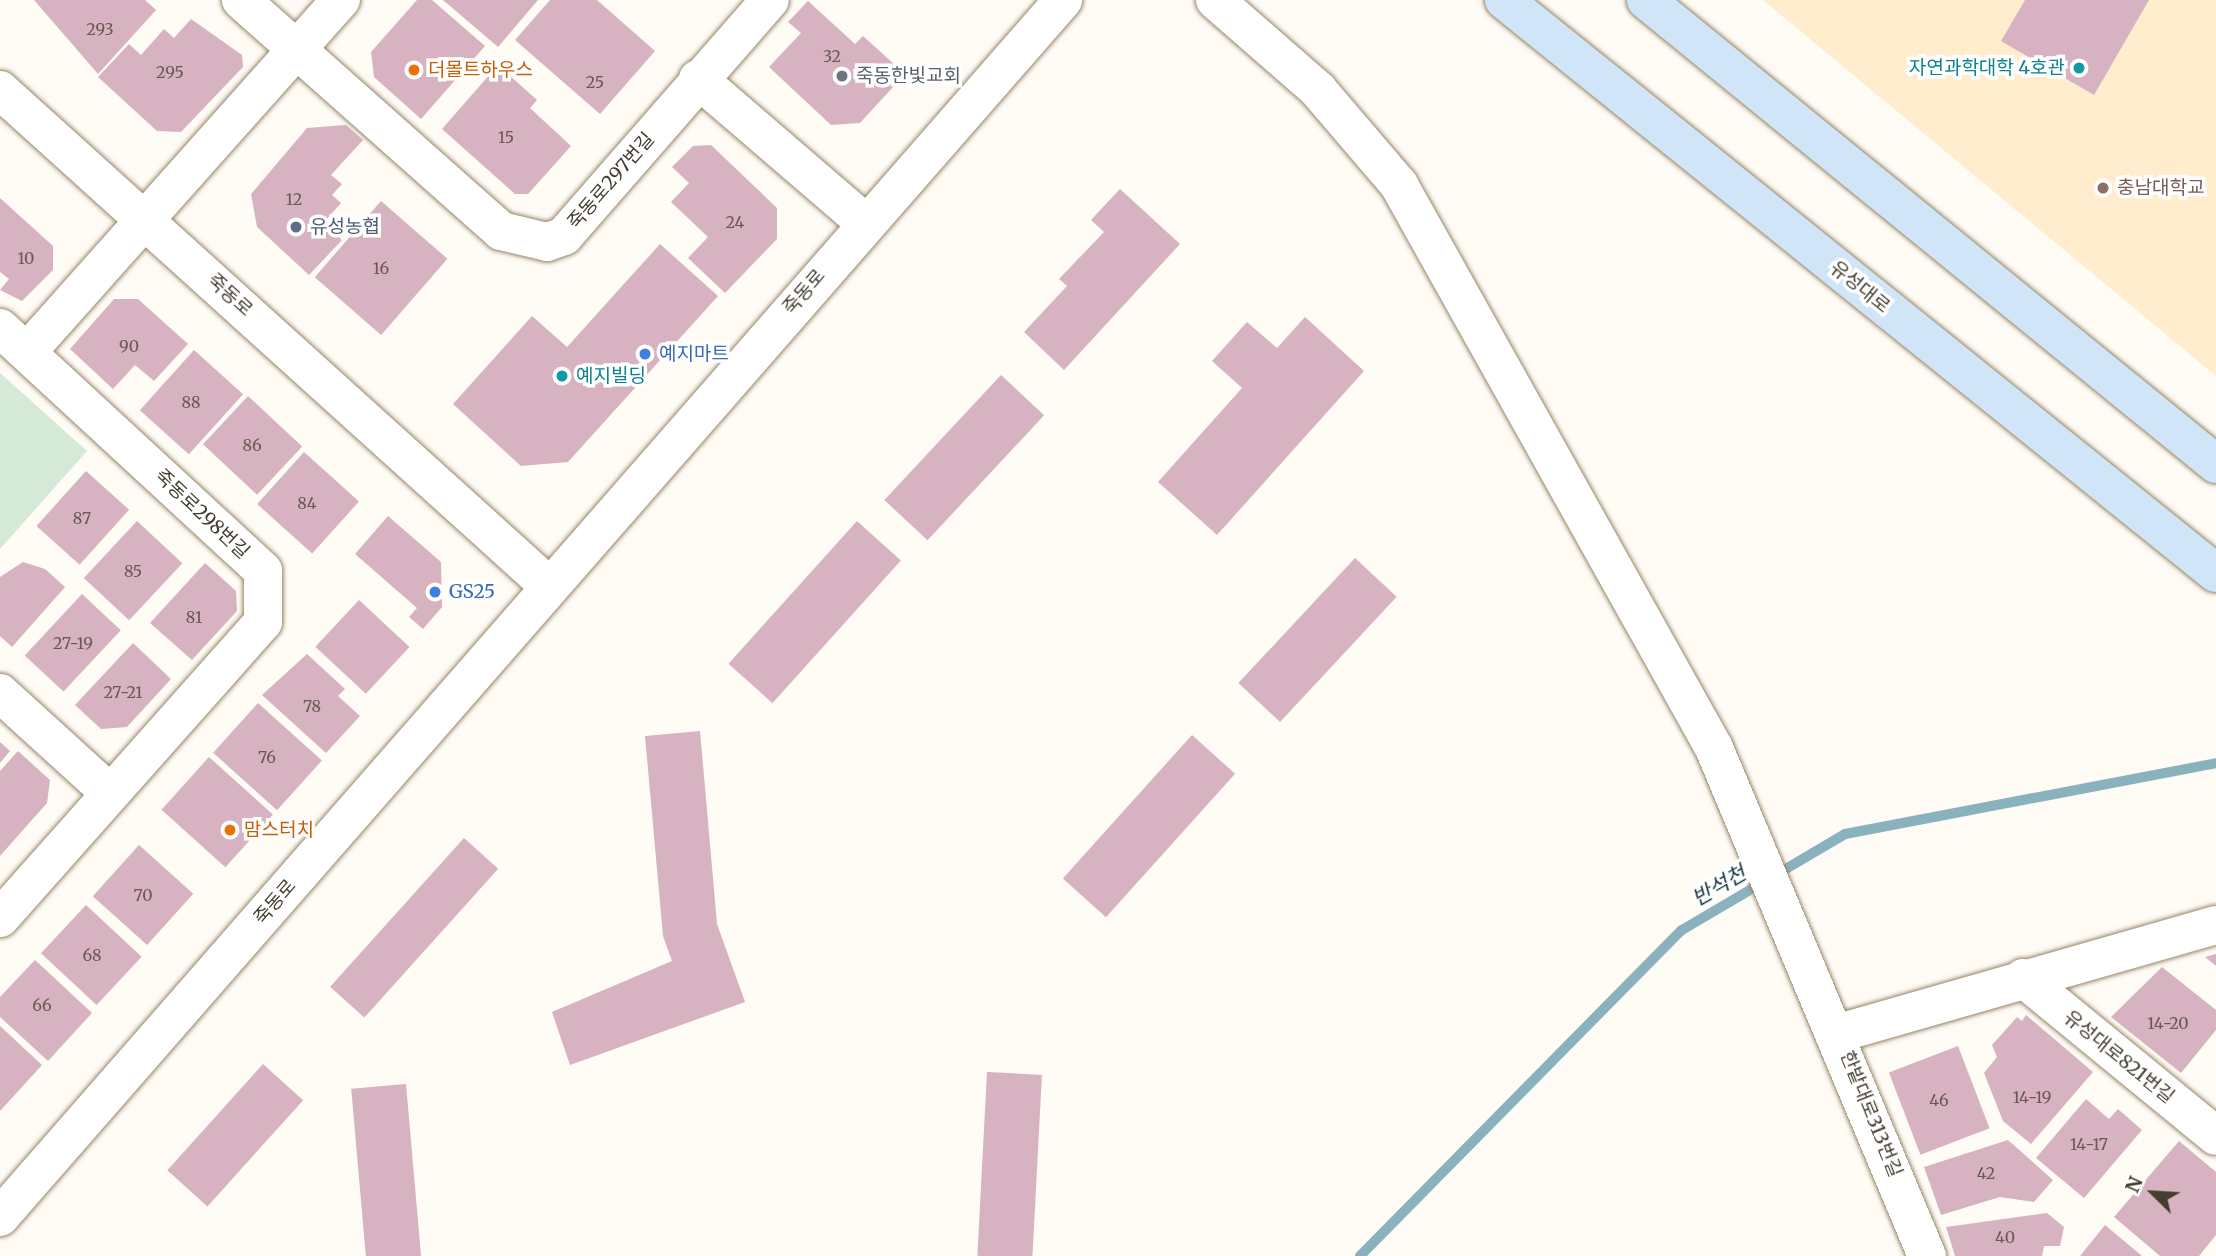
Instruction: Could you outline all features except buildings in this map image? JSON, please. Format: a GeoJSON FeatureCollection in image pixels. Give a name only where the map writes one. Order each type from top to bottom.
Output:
{"type":"FeatureCollection","features":[{"type":"Feature","properties":{"kind":"main road","name":"유성대로"},"geometry":{"type":"LineString","coordinates":[[1504,0],[2216,573]]}},
{"type":"Feature","properties":{"kind":"main road"},"geometry":{"type":"LineString","coordinates":[[1646,0],[2216,464]]}},
{"type":"Feature","properties":{"kind":"street","name":"죽동로297번길"},"geometry":{"type":"LineString","coordinates":[[241,0],[501,231],[524,241],[564,236],[698,79],[770,0]]}},
{"type":"Feature","properties":{"kind":"street"},"geometry":{"type":"LineString","coordinates":[[148,220],[341,0]]}},
{"type":"Feature","properties":{"kind":"street","name":"죽동로"},"geometry":{"type":"LineString","coordinates":[[0,1217],[550,587],[864,222],[1063,0]]}},
{"type":"Feature","properties":{"kind":"street","name":"한밭대로313번길"},"geometry":{"type":"LineString","coordinates":[[1215,0],[1318,90],[1399,186],[1730,787],[1839,1033],[1927,1256]]}},
{"type":"Feature","properties":{"kind":"street"},"geometry":{"type":"LineString","coordinates":[[698,79],[864,222]]}},
{"type":"Feature","properties":{"kind":"street","name":"죽동로"},"geometry":{"type":"LineString","coordinates":[[0,90],[148,220],[550,587]]}},
{"type":"Feature","properties":{"kind":"street","name":"죽동로298번길"},"geometry":{"type":"LineString","coordinates":[[0,918],[263,622],[263,571],[14,340],[148,220]]}},
{"type":"Feature","properties":{"kind":"street"},"geometry":{"type":"LineString","coordinates":[[0,693],[110,793]]}},
{"type":"Feature","properties":{"kind":"street"},"geometry":{"type":"LineString","coordinates":[[1839,1033],[2023,978],[2216,925]]}},
{"type":"Feature","properties":{"kind":"street","name":"유성대로821번길"},"geometry":{"type":"LineString","coordinates":[[2023,978],[2216,1136]]}},
{"type":"Feature","properties":{"kind":"shaded area","name":"충남대학교"},"geometry":{"type":"Polygon","coordinates":[[[1763,0],[2216,0],[2216,376],[1763,0]]]}},
{"type":"Feature","properties":{"kind":"green space"},"geometry":{"type":"Polygon","coordinates":[[[0,373],[87,451],[0,549],[0,373]]]}},
{"type":"Feature","properties":{"kind":"waterway","name":"반석천"},"geometry":{"type":"LineString","coordinates":[[1360,1256],[1682,930],[1845,834],[2216,763]]}},
{"type":"Feature","properties":{"kind":"place","name":"자연과학대학 4호관"},"geometry":{"type":"Point","coordinates":[2079,68]}},
{"type":"Feature","properties":{"kind":"place","name":"더몰트하우스"},"geometry":{"type":"Point","coordinates":[414,70]}},
{"type":"Feature","properties":{"kind":"place","name":"죽동한빛교회"},"geometry":{"type":"Point","coordinates":[842,76]}},
{"type":"Feature","properties":{"kind":"place","name":"충남대학교"},"geometry":{"type":"Point","coordinates":[2103,188]}},
{"type":"Feature","properties":{"kind":"place","name":"유성농협"},"geometry":{"type":"Point","coordinates":[296,227]}},
{"type":"Feature","properties":{"kind":"place","name":"예지마트"},"geometry":{"type":"Point","coordinates":[645,354]}},
{"type":"Feature","properties":{"kind":"place","name":"예지빌딩"},"geometry":{"type":"Point","coordinates":[562,376]}},
{"type":"Feature","properties":{"kind":"place","name":"GS25"},"geometry":{"type":"Point","coordinates":[435,592]}},
{"type":"Feature","properties":{"kind":"place","name":"맘스터치"},"geometry":{"type":"Point","coordinates":[230,830]}}]}
